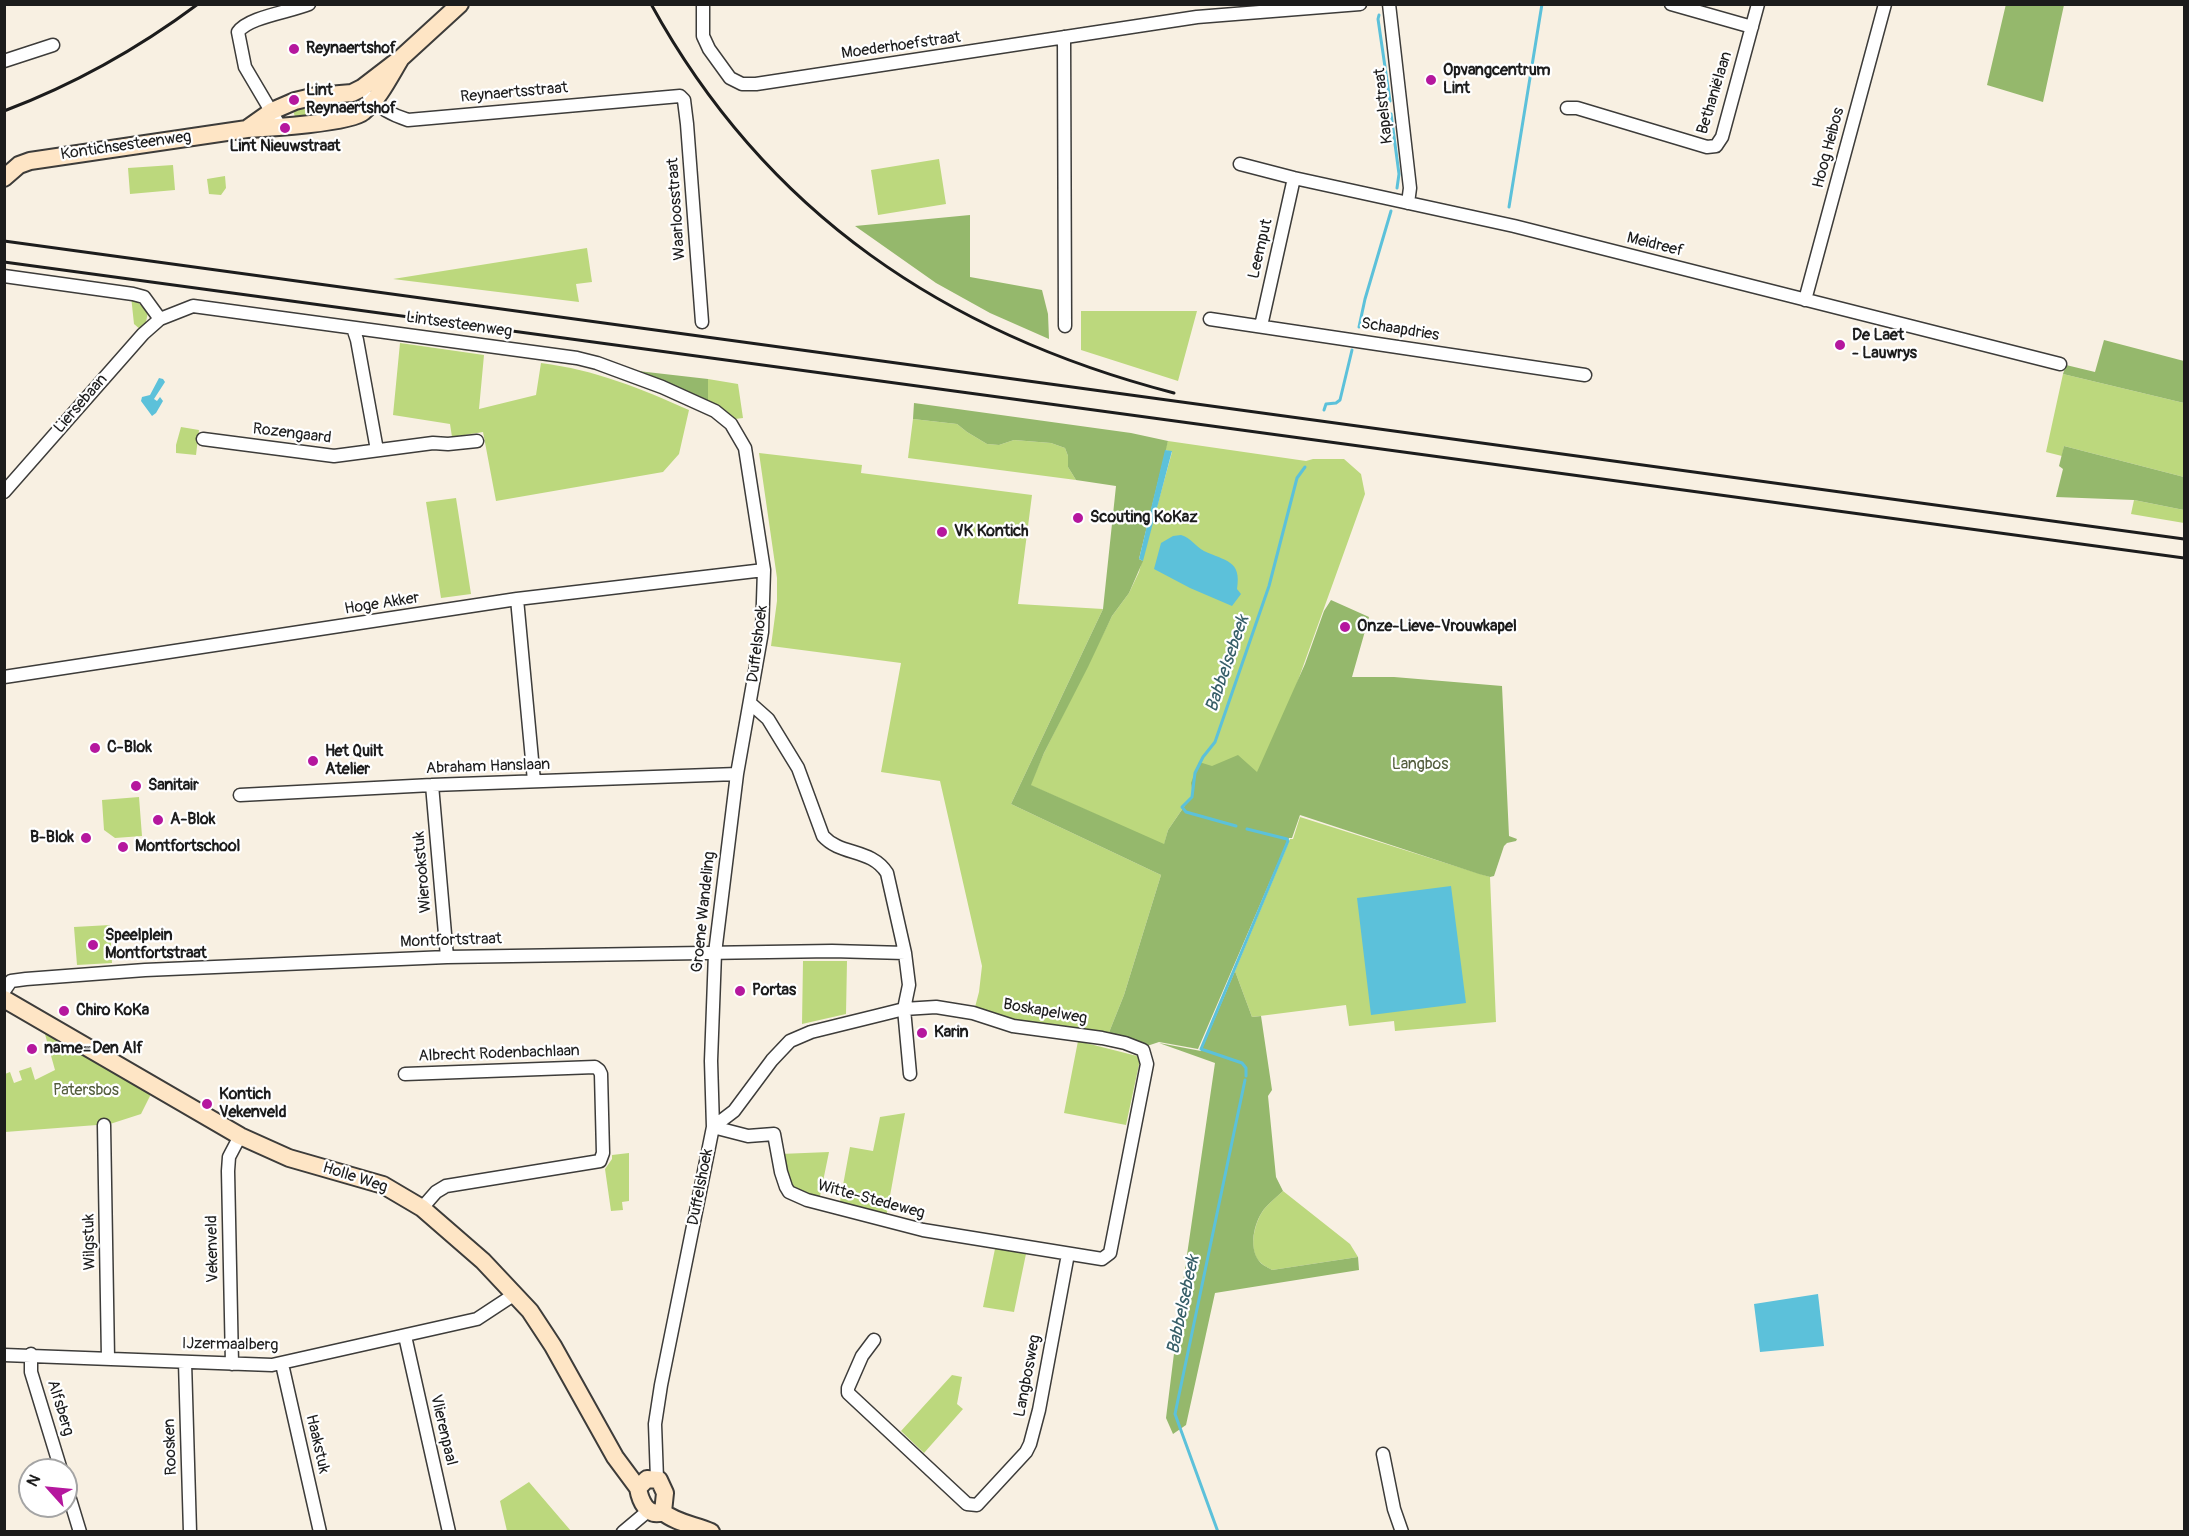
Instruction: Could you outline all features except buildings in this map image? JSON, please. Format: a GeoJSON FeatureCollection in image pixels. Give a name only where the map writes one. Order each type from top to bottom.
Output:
{"type":"FeatureCollection","features":[{"type":"Feature","properties":{"kind":"street"},"geometry":{"type":"LineString","coordinates":[[281,128],[245,68],[238,32],[252,21],[289,12],[309,4]]}},
{"type":"Feature","properties":{"kind":"street","name":"Kontichsesteenweg"},"geometry":{"type":"LineString","coordinates":[[247,129],[272,111],[295,101],[316,96],[352,93],[362,88],[401,58],[460,4]]}},
{"type":"Feature","properties":{"kind":"street","name":"Moederhoefstraat"},"geometry":{"type":"LineString","coordinates":[[703,4],[703,36],[709,49],[730,78],[742,84],[881,66],[1197,17],[1360,4]]}},
{"type":"Feature","properties":{"kind":"street","name":"Kapelstraat"},"geometry":{"type":"LineString","coordinates":[[1389,4],[1410,188],[1408,203]]}},
{"type":"Feature","properties":{"kind":"street"},"geometry":{"type":"LineString","coordinates":[[1671,4],[1752,27]]}},
{"type":"Feature","properties":{"kind":"street","name":"Bethaniëlaan"},"geometry":{"type":"LineString","coordinates":[[1567,108],[1577,108],[1707,147],[1716,146],[1722,137],[1758,4]]}},
{"type":"Feature","properties":{"kind":"street","name":"Hoog Heibos"},"geometry":{"type":"LineString","coordinates":[[1805,300],[1885,4]]}},
{"type":"Feature","properties":{"kind":"street"},"geometry":{"type":"LineString","coordinates":[[1064,38],[1065,326]]}},
{"type":"Feature","properties":{"kind":"street"},"geometry":{"type":"LineString","coordinates":[[4,61],[53,45]]}},
{"type":"Feature","properties":{"kind":"street","name":"Kontichsesteenweg"},"geometry":{"type":"LineString","coordinates":[[6,173],[30,161],[247,129],[281,128],[353,117],[364,112],[373,101],[401,58]]}},
{"type":"Feature","properties":{"kind":"street","name":"Reynaertsstraat"},"geometry":{"type":"LineString","coordinates":[[362,88],[373,101],[392,115],[408,120],[680,96]]}},
{"type":"Feature","properties":{"kind":"street","name":"Waarloosstraat"},"geometry":{"type":"LineString","coordinates":[[680,96],[684,100],[687,124],[702,322]]}},
{"type":"Feature","properties":{"kind":"street","name":"Meidreef"},"geometry":{"type":"LineString","coordinates":[[1240,164],[1514,226],[2060,364]]}},
{"type":"Feature","properties":{"kind":"street","name":"Leemput"},"geometry":{"type":"LineString","coordinates":[[1261,326],[1294,178]]}},
{"type":"Feature","properties":{"kind":"street"},"geometry":{"type":"LineString","coordinates":[[4,276],[144,297],[160,319]]}},
{"type":"Feature","properties":{"kind":"street","name":"Liersebaan"},"geometry":{"type":"LineString","coordinates":[[4,492],[133,344],[160,319],[193,306]]}},
{"type":"Feature","properties":{"kind":"street","name":"Lintsesteenweg"},"geometry":{"type":"LineString","coordinates":[[193,306],[577,358],[662,387],[711,410]]}},
{"type":"Feature","properties":{"kind":"street","name":"Schaapdries"},"geometry":{"type":"LineString","coordinates":[[1210,319],[1585,375]]}},
{"type":"Feature","properties":{"kind":"street"},"geometry":{"type":"LineString","coordinates":[[353,328],[377,450]]}},
{"type":"Feature","properties":{"kind":"street","name":"Duffelshoek"},"geometry":{"type":"LineString","coordinates":[[711,410],[731,424],[745,448],[764,570],[762,632],[750,703],[768,719],[798,768],[823,836],[830,844],[868,856],[881,863],[887,873],[905,953],[909,985],[904,1010],[910,1074]]}},
{"type":"Feature","properties":{"kind":"street","name":"Rozengaard"},"geometry":{"type":"LineString","coordinates":[[202,439],[334,456],[434,443],[477,441]]}},
{"type":"Feature","properties":{"kind":"street","name":"Hoge Akker"},"geometry":{"type":"LineString","coordinates":[[4,677],[517,599],[764,570]]}},
{"type":"Feature","properties":{"kind":"street"},"geometry":{"type":"LineString","coordinates":[[517,599],[534,781]]}},
{"type":"Feature","properties":{"kind":"street","name":"Groene Wandeling"},"geometry":{"type":"LineString","coordinates":[[713,1127],[711,1061],[714,953],[737,774],[750,703]]}},
{"type":"Feature","properties":{"kind":"street","name":"Abraham Hanslaan"},"geometry":{"type":"LineString","coordinates":[[240,795],[432,785],[737,774]]}},
{"type":"Feature","properties":{"kind":"street","name":"Wierookstuk"},"geometry":{"type":"LineString","coordinates":[[432,785],[447,957]]}},
{"type":"Feature","properties":{"kind":"street","name":"Montfortstraat"},"geometry":{"type":"LineString","coordinates":[[4,991],[11,981],[145,970],[447,957],[832,951],[905,953]]}},
{"type":"Feature","properties":{"kind":"street","name":"Holle Weg"},"geometry":{"type":"LineString","coordinates":[[4,999],[240,1136],[289,1158],[382,1185],[422,1208],[483,1260],[515,1294],[545,1333],[615,1457],[638,1488]]}},
{"type":"Feature","properties":{"kind":"street","name":"Boskapelweg"},"geometry":{"type":"LineString","coordinates":[[904,1010],[936,1007],[973,1013],[1013,1026],[1102,1038],[1143,1050],[1147,1064],[1110,1253],[1107,1258],[1102,1259],[1068,1254]]}},
{"type":"Feature","properties":{"kind":"street","name":"Duffelshoek"},"geometry":{"type":"LineString","coordinates":[[656,1512],[665,1493],[657,1479],[655,1424],[713,1127],[734,1111],[772,1060],[790,1041],[812,1032],[904,1010]]}},
{"type":"Feature","properties":{"kind":"street","name":"Albrecht Rodenbachlaan"},"geometry":{"type":"LineString","coordinates":[[405,1074],[595,1067],[601,1074],[603,1153],[602,1159],[597,1163],[446,1186],[436,1192],[422,1208]]}},
{"type":"Feature","properties":{"kind":"street","name":"Wilgstuk"},"geometry":{"type":"LineString","coordinates":[[104,1125],[108,1358]]}},
{"type":"Feature","properties":{"kind":"street","name":"Witte-Stedeweg"},"geometry":{"type":"LineString","coordinates":[[713,1127],[748,1136],[774,1134],[786,1187],[789,1192],[807,1200],[923,1230],[1068,1254]]}},
{"type":"Feature","properties":{"kind":"street","name":"Vekenveld"},"geometry":{"type":"LineString","coordinates":[[232,1364],[228,1171],[229,1157],[240,1136]]}},
{"type":"Feature","properties":{"kind":"street","name":"Langbosweg"},"geometry":{"type":"LineString","coordinates":[[874,1340],[862,1356],[848,1393],[967,1504],[977,1504],[1028,1449],[1039,1410],[1068,1254]]}},
{"type":"Feature","properties":{"kind":"street","name":"IJzermaalberg"},"geometry":{"type":"LineString","coordinates":[[4,1354],[282,1364],[481,1317],[515,1294]]}},
{"type":"Feature","properties":{"kind":"street","name":"Vlierenpaal"},"geometry":{"type":"LineString","coordinates":[[405,1336],[449,1532]]}},
{"type":"Feature","properties":{"kind":"street","name":"Alfsberg"},"geometry":{"type":"LineString","coordinates":[[31,1354],[32,1372],[57,1458]]}},
{"type":"Feature","properties":{"kind":"street","name":"Roosken"},"geometry":{"type":"LineString","coordinates":[[185,1362],[190,1532]]}},
{"type":"Feature","properties":{"kind":"street","name":"Haakstuk"},"geometry":{"type":"LineString","coordinates":[[282,1364],[320,1532]]}},
{"type":"Feature","properties":{"kind":"street"},"geometry":{"type":"LineString","coordinates":[[1383,1454],[1394,1509],[1402,1532]]}},
{"type":"Feature","properties":{"kind":"street"},"geometry":{"type":"LineString","coordinates":[[657,1479],[647,1479],[638,1488],[639,1496],[656,1512],[711,1532]]}},
{"type":"Feature","properties":{"kind":"street"},"geometry":{"type":"LineString","coordinates":[[623,1532],[656,1512]]}},
{"type":"Feature","properties":{"kind":"green space"},"geometry":{"type":"Polygon","coordinates":[[[2006,4],[2064,5],[2043,102],[1987,85],[2006,4]]]}},
{"type":"Feature","properties":{"kind":"green space"},"geometry":{"type":"Polygon","coordinates":[[[354,95],[359,106],[353,113],[296,121],[292,106],[354,95]]]}},
{"type":"Feature","properties":{"kind":"green space"},"geometry":{"type":"Polygon","coordinates":[[[939,159],[946,204],[878,215],[871,170],[939,159]]]}},
{"type":"Feature","properties":{"kind":"green space"},"geometry":{"type":"Polygon","coordinates":[[[173,165],[175,190],[130,194],[128,168],[173,165]]]}},
{"type":"Feature","properties":{"kind":"green space"},"geometry":{"type":"Polygon","coordinates":[[[225,176],[226,188],[221,195],[209,194],[207,179],[225,176]]]}},
{"type":"Feature","properties":{"kind":"green space"},"geometry":{"type":"Polygon","coordinates":[[[970,215],[970,277],[1042,290],[1048,314],[1049,339],[990,313],[936,283],[855,226],[970,215]]]}},
{"type":"Feature","properties":{"kind":"green space"},"geometry":{"type":"Polygon","coordinates":[[[587,248],[592,282],[576,284],[579,302],[393,279],[587,248]]]}},
{"type":"Feature","properties":{"kind":"green space"},"geometry":{"type":"Polygon","coordinates":[[[131,296],[148,312],[141,330],[134,324],[131,296]]]}},
{"type":"Feature","properties":{"kind":"green space"},"geometry":{"type":"Polygon","coordinates":[[[1081,311],[1197,311],[1178,381],[1081,350],[1081,311]]]}},
{"type":"Feature","properties":{"kind":"green space"},"geometry":{"type":"Polygon","coordinates":[[[2104,340],[2184,361],[2184,403],[2063,374],[2066,365],[2095,372],[2104,340]]]}},
{"type":"Feature","properties":{"kind":"green space"},"geometry":{"type":"Polygon","coordinates":[[[400,343],[484,355],[479,409],[536,395],[541,363],[599,375],[653,394],[689,410],[679,454],[663,472],[496,501],[483,432],[452,437],[450,424],[393,415],[400,343]]]}},
{"type":"Feature","properties":{"kind":"green space"},"geometry":{"type":"Polygon","coordinates":[[[638,371],[708,379],[708,401],[637,373],[638,371]]]}},
{"type":"Feature","properties":{"kind":"green space"},"geometry":{"type":"Polygon","coordinates":[[[2063,374],[2184,403],[2184,477],[2064,446],[2062,456],[2046,452],[2063,374]]]}},
{"type":"Feature","properties":{"kind":"green space"},"geometry":{"type":"Polygon","coordinates":[[[708,379],[738,384],[743,418],[735,419],[708,401],[708,379]]]}},
{"type":"Feature","properties":{"kind":"green space","name":"Langbos"},"geometry":{"type":"Polygon","coordinates":[[[914,403],[1131,433],[1168,441],[1139,559],[1143,561],[1129,593],[1112,616],[1044,753],[1031,785],[1164,844],[1168,830],[1192,795],[1191,783],[1199,762],[1212,766],[1238,755],[1257,772],[1305,664],[1324,611],[1331,600],[1369,617],[1352,677],[1394,677],[1502,686],[1509,836],[1517,839],[1504,846],[1494,876],[1479,874],[1300,815],[1292,838],[1289,838],[1286,844],[1198,1049],[1159,1042],[1147,1046],[1126,1037],[1108,1035],[1124,995],[1161,875],[1011,804],[1103,609],[1116,486],[1076,480],[1068,467],[1065,448],[1051,443],[1014,440],[999,445],[987,444],[957,424],[913,419],[914,403]]]}},
{"type":"Feature","properties":{"kind":"green space"},"geometry":{"type":"Polygon","coordinates":[[[913,419],[957,424],[987,444],[999,445],[1014,440],[1051,443],[1065,448],[1068,467],[1076,480],[908,458],[913,419]]]}},
{"type":"Feature","properties":{"kind":"green space"},"geometry":{"type":"Polygon","coordinates":[[[181,427],[199,430],[196,455],[176,453],[181,427]]]}},
{"type":"Feature","properties":{"kind":"green space"},"geometry":{"type":"Polygon","coordinates":[[[1168,441],[1306,461],[1344,459],[1361,474],[1365,494],[1259,789],[1191,783],[1192,795],[1168,830],[1164,845],[1030,785],[1112,616],[1129,593],[1139,572],[1172,452],[1165,450],[1168,441]]]}},
{"type":"Feature","properties":{"kind":"green space"},"geometry":{"type":"Polygon","coordinates":[[[2064,446],[2184,477],[2184,510],[2134,500],[2056,497],[2063,469],[2059,466],[2064,446]]]}},
{"type":"Feature","properties":{"kind":"green space"},"geometry":{"type":"Polygon","coordinates":[[[759,453],[862,465],[861,473],[1032,495],[1018,604],[1103,609],[1011,804],[1161,875],[1124,995],[1108,1035],[1014,1023],[974,1011],[982,966],[940,781],[881,772],[901,663],[771,646],[777,601],[777,578],[759,453]]]}},
{"type":"Feature","properties":{"kind":"green space"},"geometry":{"type":"Polygon","coordinates":[[[456,498],[471,594],[441,598],[426,502],[456,498]]]}},
{"type":"Feature","properties":{"kind":"green space"},"geometry":{"type":"Polygon","coordinates":[[[2134,500],[2184,510],[2184,523],[2131,514],[2134,500]]]}},
{"type":"Feature","properties":{"kind":"green space"},"geometry":{"type":"Polygon","coordinates":[[[139,797],[142,836],[115,838],[104,830],[102,800],[139,797]]]}},
{"type":"Feature","properties":{"kind":"green space"},"geometry":{"type":"Polygon","coordinates":[[[1300,817],[1490,877],[1496,1022],[1395,1031],[1394,1021],[1349,1026],[1346,1005],[1252,1017],[1235,971],[1290,839],[1293,839],[1300,817]]]}},
{"type":"Feature","properties":{"kind":"green space","name":"Speelplein Montfortstraat"},"geometry":{"type":"Polygon","coordinates":[[[110,925],[112,963],[77,965],[74,927],[110,925]]]}},
{"type":"Feature","properties":{"kind":"green space"},"geometry":{"type":"Polygon","coordinates":[[[803,961],[847,961],[846,1014],[802,1024],[803,961]]]}},
{"type":"Feature","properties":{"kind":"green space"},"geometry":{"type":"Polygon","coordinates":[[[1235,971],[1252,1017],[1261,1016],[1272,1090],[1268,1096],[1276,1177],[1283,1191],[1265,1208],[1258,1219],[1253,1239],[1257,1258],[1272,1270],[1358,1257],[1359,1270],[1215,1293],[1186,1425],[1173,1434],[1166,1418],[1215,1063],[1159,1043],[1201,1051],[1235,971]]]}},
{"type":"Feature","properties":{"kind":"green space","name":"Patersbos"},"geometry":{"type":"Polygon","coordinates":[[[43,1027],[153,1090],[141,1114],[110,1124],[5,1132],[5,1074],[10,1072],[14,1083],[22,1080],[19,1071],[31,1067],[35,1080],[55,1070],[43,1027]]]}},
{"type":"Feature","properties":{"kind":"green space"},"geometry":{"type":"Polygon","coordinates":[[[1078,1041],[1137,1056],[1140,1060],[1126,1125],[1064,1113],[1078,1041]]]}},
{"type":"Feature","properties":{"kind":"green space"},"geometry":{"type":"Polygon","coordinates":[[[905,1113],[886,1218],[839,1207],[850,1147],[873,1151],[880,1117],[905,1113]]]}},
{"type":"Feature","properties":{"kind":"green space"},"geometry":{"type":"Polygon","coordinates":[[[829,1152],[819,1201],[791,1190],[780,1154],[829,1152]]]}},
{"type":"Feature","properties":{"kind":"green space"},"geometry":{"type":"Polygon","coordinates":[[[629,1153],[629,1201],[622,1202],[623,1210],[611,1211],[605,1169],[612,1155],[629,1153]]]}},
{"type":"Feature","properties":{"kind":"green space"},"geometry":{"type":"Polygon","coordinates":[[[1283,1191],[1350,1244],[1358,1257],[1272,1270],[1261,1263],[1256,1256],[1253,1242],[1258,1220],[1265,1208],[1283,1191]]]}},
{"type":"Feature","properties":{"kind":"green space"},"geometry":{"type":"Polygon","coordinates":[[[996,1244],[1027,1249],[1014,1312],[983,1307],[996,1244]]]}},
{"type":"Feature","properties":{"kind":"green space"},"geometry":{"type":"Polygon","coordinates":[[[952,1375],[962,1377],[957,1404],[963,1409],[924,1453],[901,1431],[952,1375]]]}},
{"type":"Feature","properties":{"kind":"green space"},"geometry":{"type":"Polygon","coordinates":[[[529,1482],[571,1531],[507,1531],[500,1501],[529,1482]]]}},
{"type":"Feature","properties":{"kind":"water"},"geometry":{"type":"Polygon","coordinates":[[[159,378],[165,382],[154,399],[157,401],[160,397],[163,401],[152,416],[141,401],[142,397],[150,395],[159,378]]]}},
{"type":"Feature","properties":{"kind":"water"},"geometry":{"type":"Polygon","coordinates":[[[1165,450],[1172,451],[1143,561],[1139,559],[1165,450]]]}},
{"type":"Feature","properties":{"kind":"water"},"geometry":{"type":"Polygon","coordinates":[[[1181,535],[1204,551],[1225,560],[1234,567],[1238,579],[1237,589],[1241,594],[1232,606],[1154,569],[1161,543],[1173,536],[1181,535]]]}},
{"type":"Feature","properties":{"kind":"water"},"geometry":{"type":"Polygon","coordinates":[[[1451,886],[1466,1003],[1371,1015],[1357,898],[1451,886]]]}},
{"type":"Feature","properties":{"kind":"water"},"geometry":{"type":"Polygon","coordinates":[[[1818,1294],[1824,1346],[1760,1352],[1754,1304],[1818,1294]]]}},
{"type":"Feature","properties":{"kind":"waterway"},"geometry":{"type":"LineString","coordinates":[[1509,207],[1542,4]]}},
{"type":"Feature","properties":{"kind":"waterway","name":"Babbelsebeek"},"geometry":{"type":"LineString","coordinates":[[1379,15],[1390,101]]}},
{"type":"Feature","properties":{"kind":"waterway","name":"Babbelsebeek"},"geometry":{"type":"LineString","coordinates":[[1391,114],[1399,174],[1397,188]]}},
{"type":"Feature","properties":{"kind":"waterway","name":"Babbelsebeek"},"geometry":{"type":"LineString","coordinates":[[1359,327],[1391,211]]}},
{"type":"Feature","properties":{"kind":"waterway","name":"Babbelsebeek"},"geometry":{"type":"LineString","coordinates":[[1324,410],[1326,404],[1340,400],[1352,350]]}},
{"type":"Feature","properties":{"kind":"waterway","name":"Babbelsebeek"},"geometry":{"type":"LineString","coordinates":[[1236,826],[1186,812],[1182,807],[1192,797],[1195,773],[1203,757],[1215,742],[1269,586],[1297,478],[1305,467]]}},
{"type":"Feature","properties":{"kind":"waterway","name":"Babbelsebeek"},"geometry":{"type":"LineString","coordinates":[[1246,1076],[1246,1068],[1242,1063],[1201,1049],[1288,841],[1247,829]]}},
{"type":"Feature","properties":{"kind":"waterway","name":"Babbelsebeek"},"geometry":{"type":"LineString","coordinates":[[1218,1532],[1175,1414],[1245,1080]]}},
{"type":"Feature","properties":{"kind":"railway"},"geometry":{"type":"LineString","coordinates":[[4,111],[55,90],[105,64],[152,36],[198,4]]}},
{"type":"Feature","properties":{"kind":"railway"},"geometry":{"type":"LineString","coordinates":[[651,4],[697,79],[749,145],[807,204],[870,255],[939,299],[1013,337],[1091,368],[1174,393]]}},
{"type":"Feature","properties":{"kind":"railway"},"geometry":{"type":"LineString","coordinates":[[4,241],[2184,539]]}},
{"type":"Feature","properties":{"kind":"railway"},"geometry":{"type":"LineString","coordinates":[[4,262],[2184,558]]}},
{"type":"Feature","properties":{"kind":"place","name":"Reynaertshof"},"geometry":{"type":"Point","coordinates":[294,49]}},
{"type":"Feature","properties":{"kind":"place","name":"Opvangcentrum Lint"},"geometry":{"type":"Point","coordinates":[1431,80]}},
{"type":"Feature","properties":{"kind":"place","name":"Lint Reynaertshof"},"geometry":{"type":"Point","coordinates":[294,100]}},
{"type":"Feature","properties":{"kind":"place","name":"Lint Nieuwstraat"},"geometry":{"type":"Point","coordinates":[285,128]}},
{"type":"Feature","properties":{"kind":"place","name":"De Laet - Lauwrys"},"geometry":{"type":"Point","coordinates":[1840,345]}},
{"type":"Feature","properties":{"kind":"place","name":"Scouting KoKaz"},"geometry":{"type":"Point","coordinates":[1078,518]}},
{"type":"Feature","properties":{"kind":"place","name":"VK Kontich"},"geometry":{"type":"Point","coordinates":[942,532]}},
{"type":"Feature","properties":{"kind":"place","name":"Onze-Lieve-Vrouwkapel"},"geometry":{"type":"Point","coordinates":[1345,627]}},
{"type":"Feature","properties":{"kind":"place","name":"C-Blok"},"geometry":{"type":"Point","coordinates":[95,748]}},
{"type":"Feature","properties":{"kind":"place","name":"Het Quilt Atelier"},"geometry":{"type":"Point","coordinates":[313,761]}},
{"type":"Feature","properties":{"kind":"place","name":"Sanitair"},"geometry":{"type":"Point","coordinates":[136,786]}},
{"type":"Feature","properties":{"kind":"place","name":"A-Blok"},"geometry":{"type":"Point","coordinates":[158,820]}},
{"type":"Feature","properties":{"kind":"place","name":"B-Blok"},"geometry":{"type":"Point","coordinates":[86,838]}},
{"type":"Feature","properties":{"kind":"place","name":"Montfortschool"},"geometry":{"type":"Point","coordinates":[123,847]}},
{"type":"Feature","properties":{"kind":"place","name":"Speelplein Montfortstraat"},"geometry":{"type":"Point","coordinates":[93,945]}},
{"type":"Feature","properties":{"kind":"place","name":"Portas"},"geometry":{"type":"Point","coordinates":[740,991]}},
{"type":"Feature","properties":{"kind":"place","name":"Chiro KoKa"},"geometry":{"type":"Point","coordinates":[64,1011]}},
{"type":"Feature","properties":{"kind":"place","name":"Karin"},"geometry":{"type":"Point","coordinates":[922,1033]}},
{"type":"Feature","properties":{"kind":"place","name":"name=Den Alf"},"geometry":{"type":"Point","coordinates":[32,1049]}},
{"type":"Feature","properties":{"kind":"place","name":"Kontich Vekenveld"},"geometry":{"type":"Point","coordinates":[207,1104]}}]}
